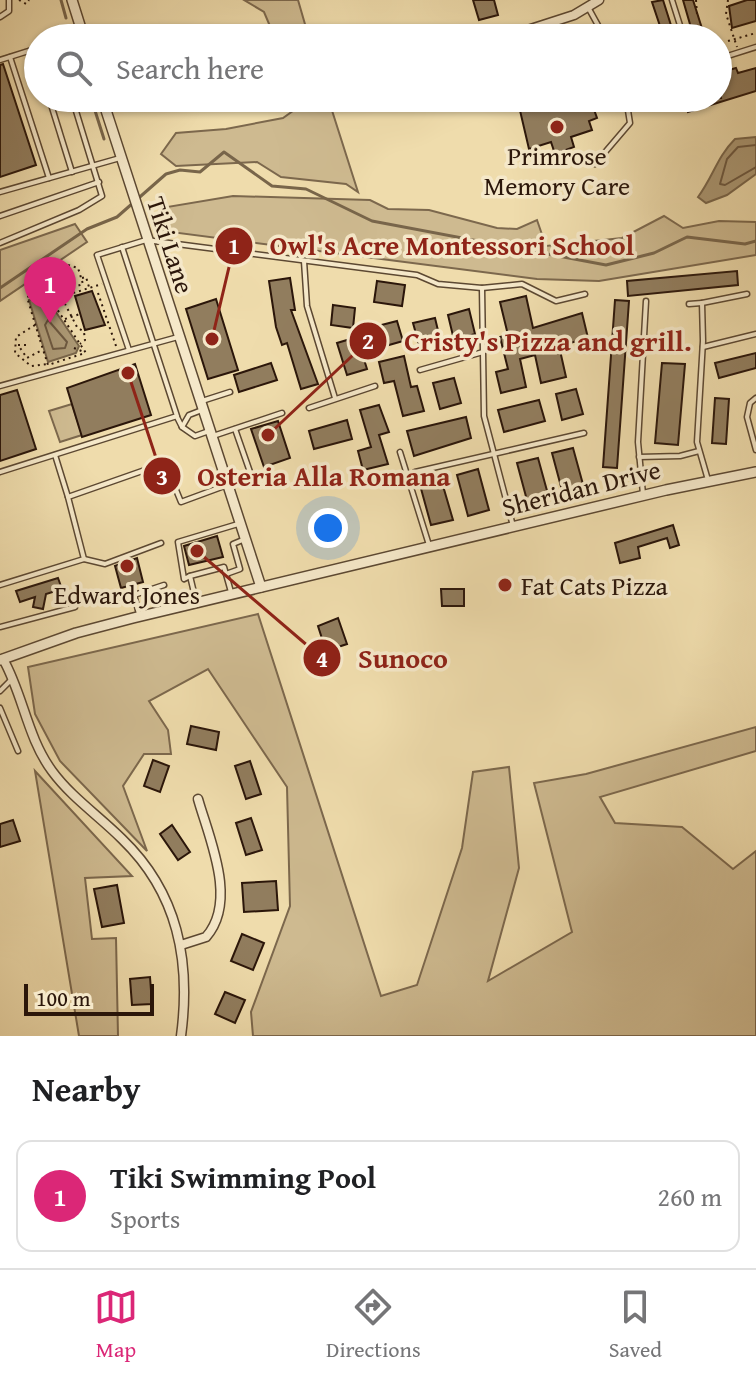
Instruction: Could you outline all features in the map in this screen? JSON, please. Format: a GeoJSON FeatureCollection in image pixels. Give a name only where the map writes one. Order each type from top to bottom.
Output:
{"type":"FeatureCollection","features":[{"type":"Feature","properties":{"kind":"street"},"geometry":{"type":"LineString","coordinates":[[72,0],[77,24]]}},
{"type":"Feature","properties":{"kind":"street"},"geometry":{"type":"LineString","coordinates":[[541,24],[599,0]]}},
{"type":"Feature","properties":{"kind":"street","name":"Tiki Lane"},"geometry":{"type":"LineString","coordinates":[[106,112],[261,587]]}},
{"type":"Feature","properties":{"kind":"street","name":"Sheridan Drive"},"geometry":{"type":"LineString","coordinates":[[1,657],[140,616],[643,495],[756,472]]}},
{"type":"Feature","properties":{"kind":"street"},"geometry":{"type":"LineString","coordinates":[[1,657],[13,679],[46,763],[71,793],[138,854],[166,898],[181,945],[185,986],[181,1036]]}},
{"type":"Feature","properties":{"kind":"street"},"geometry":{"type":"LineString","coordinates":[[181,945],[206,937],[215,927],[218,915],[217,866],[198,799]]}},
{"type":"Feature","properties":{"kind":"lane"},"geometry":{"type":"LineString","coordinates":[[0,17],[9,11],[9,0]]}},
{"type":"Feature","properties":{"kind":"lane"},"geometry":{"type":"LineString","coordinates":[[672,0],[680,24]]}},
{"type":"Feature","properties":{"kind":"lane"},"geometry":{"type":"LineString","coordinates":[[588,7],[597,24]]}},
{"type":"Feature","properties":{"kind":"lane"},"geometry":{"type":"LineString","coordinates":[[732,54],[756,47]]}},
{"type":"Feature","properties":{"kind":"lane"},"geometry":{"type":"LineString","coordinates":[[0,60],[24,53]]}},
{"type":"Feature","properties":{"kind":"lane"},"geometry":{"type":"LineString","coordinates":[[10,57],[24,100]]}},
{"type":"Feature","properties":{"kind":"lane"},"geometry":{"type":"LineString","coordinates":[[28,112],[49,178]]}},
{"type":"Feature","properties":{"kind":"lane"},"geometry":{"type":"LineString","coordinates":[[53,112],[72,172]]}},
{"type":"Feature","properties":{"kind":"lane"},"geometry":{"type":"LineString","coordinates":[[0,243],[100,200],[103,192],[77,112]]}},
{"type":"Feature","properties":{"kind":"lane"},"geometry":{"type":"LineString","coordinates":[[595,164],[630,123],[628,112]]}},
{"type":"Feature","properties":{"kind":"lane"},"geometry":{"type":"LineString","coordinates":[[0,192],[120,158]]}},
{"type":"Feature","properties":{"kind":"lane"},"geometry":{"type":"LineString","coordinates":[[0,216],[99,182]]}},
{"type":"Feature","properties":{"kind":"lane"},"geometry":{"type":"LineString","coordinates":[[129,350],[97,255],[146,240],[417,275],[438,284],[482,288],[522,284],[556,301],[585,294]]}},
{"type":"Feature","properties":{"kind":"lane"},"geometry":{"type":"LineString","coordinates":[[122,247],[182,427],[195,436],[210,434],[282,413]]}},
{"type":"Feature","properties":{"kind":"lane"},"geometry":{"type":"LineString","coordinates":[[304,261],[307,306],[335,398]]}},
{"type":"Feature","properties":{"kind":"lane"},"geometry":{"type":"LineString","coordinates":[[482,288],[484,416],[514,527]]}},
{"type":"Feature","properties":{"kind":"lane"},"geometry":{"type":"LineString","coordinates":[[689,304],[747,294]]}},
{"type":"Feature","properties":{"kind":"lane"},"geometry":{"type":"LineString","coordinates":[[643,495],[639,457],[646,301]]}},
{"type":"Feature","properties":{"kind":"lane"},"geometry":{"type":"LineString","coordinates":[[702,303],[699,451],[708,480]]}},
{"type":"Feature","properties":{"kind":"lane"},"geometry":{"type":"LineString","coordinates":[[703,347],[756,334]]}},
{"type":"Feature","properties":{"kind":"lane"},"geometry":{"type":"LineString","coordinates":[[0,386],[178,337]]}},
{"type":"Feature","properties":{"kind":"lane"},"geometry":{"type":"LineString","coordinates":[[420,370],[483,352]]}},
{"type":"Feature","properties":{"kind":"lane"},"geometry":{"type":"LineString","coordinates":[[309,408],[375,386]]}},
{"type":"Feature","properties":{"kind":"lane"},"geometry":{"type":"LineString","coordinates":[[182,427],[189,415],[201,406],[230,392]]}},
{"type":"Feature","properties":{"kind":"lane"},"geometry":{"type":"LineString","coordinates":[[756,398],[750,403],[747,417],[756,450]]}},
{"type":"Feature","properties":{"kind":"lane"},"geometry":{"type":"LineString","coordinates":[[0,472],[177,416]]}},
{"type":"Feature","properties":{"kind":"lane"},"geometry":{"type":"LineString","coordinates":[[235,429],[250,472]]}},
{"type":"Feature","properties":{"kind":"lane"},"geometry":{"type":"LineString","coordinates":[[415,472],[584,433]]}},
{"type":"Feature","properties":{"kind":"lane"},"geometry":{"type":"LineString","coordinates":[[639,457],[680,456],[699,451]]}},
{"type":"Feature","properties":{"kind":"lane"},"geometry":{"type":"LineString","coordinates":[[400,452],[429,547]]}},
{"type":"Feature","properties":{"kind":"lane"},"geometry":{"type":"LineString","coordinates":[[55,455],[84,559]]}},
{"type":"Feature","properties":{"kind":"lane"},"geometry":{"type":"LineString","coordinates":[[68,497],[165,463],[181,502],[227,485]]}},
{"type":"Feature","properties":{"kind":"lane"},"geometry":{"type":"LineString","coordinates":[[232,595],[224,567],[184,579],[178,542],[240,523]]}},
{"type":"Feature","properties":{"kind":"lane"},"geometry":{"type":"LineString","coordinates":[[226,574],[240,569],[233,544],[246,539]]}},
{"type":"Feature","properties":{"kind":"lane"},"geometry":{"type":"LineString","coordinates":[[0,585],[84,559],[105,564],[161,543]]}},
{"type":"Feature","properties":{"kind":"lane"},"geometry":{"type":"LineString","coordinates":[[190,576],[196,604]]}},
{"type":"Feature","properties":{"kind":"lane"},"geometry":{"type":"LineString","coordinates":[[103,601],[164,585]]}},
{"type":"Feature","properties":{"kind":"lane"},"geometry":{"type":"LineString","coordinates":[[134,595],[140,616]]}},
{"type":"Feature","properties":{"kind":"lane"},"geometry":{"type":"LineString","coordinates":[[0,627],[75,607]]}},
{"type":"Feature","properties":{"kind":"lane"},"geometry":{"type":"LineString","coordinates":[[0,691],[13,679]]}},
{"type":"Feature","properties":{"kind":"lane"},"geometry":{"type":"LineString","coordinates":[[0,708],[18,751]]}},
{"type":"Feature","properties":{"kind":"path"},"geometry":{"type":"LineString","coordinates":[[19,0],[26,4],[29,0]]}},
{"type":"Feature","properties":{"kind":"path"},"geometry":{"type":"LineString","coordinates":[[696,0],[697,14]]}},
{"type":"Feature","properties":{"kind":"path"},"geometry":{"type":"LineString","coordinates":[[728,0],[726,11],[730,24]]}},
{"type":"Feature","properties":{"kind":"path"},"geometry":{"type":"LineString","coordinates":[[732,32],[739,52]]}},
{"type":"Feature","properties":{"kind":"path"},"geometry":{"type":"LineString","coordinates":[[734,39],[756,33]]}},
{"type":"Feature","properties":{"kind":"path"},"geometry":{"type":"LineString","coordinates":[[68,265],[75,265],[83,284],[48,296],[68,265]]}},
{"type":"Feature","properties":{"kind":"path"},"geometry":{"type":"LineString","coordinates":[[81,279],[86,277],[89,288]]}},
{"type":"Feature","properties":{"kind":"path"},"geometry":{"type":"LineString","coordinates":[[64,302],[70,294],[107,283]]}},
{"type":"Feature","properties":{"kind":"path"},"geometry":{"type":"LineString","coordinates":[[47,364],[27,297],[45,291],[86,353]]}},
{"type":"Feature","properties":{"kind":"path"},"geometry":{"type":"LineString","coordinates":[[98,293],[116,346]]}},
{"type":"Feature","properties":{"kind":"path"},"geometry":{"type":"LineString","coordinates":[[48,296],[64,302],[77,327],[85,334],[80,344]]}},
{"type":"Feature","properties":{"kind":"path"},"geometry":{"type":"LineString","coordinates":[[64,320],[80,314]]}},
{"type":"Feature","properties":{"kind":"path"},"geometry":{"type":"LineString","coordinates":[[35,325],[16,337],[15,353],[31,366],[86,353]]}},
{"type":"Feature","properties":{"kind":"path"},"geometry":{"type":"LineString","coordinates":[[71,331],[77,327]]}},
{"type":"Feature","properties":{"kind":"path"},"geometry":{"type":"LineString","coordinates":[[26,345],[18,345],[27,358],[43,349]]}},
{"type":"Feature","properties":{"kind":"path"},"geometry":{"type":"LineString","coordinates":[[74,348],[86,353]]}},
{"type":"Feature","properties":{"kind":"shaded area"},"geometry":{"type":"Polygon","coordinates":[[[244,0],[298,0],[305,24],[269,24],[264,12],[244,0]]]}},
{"type":"Feature","properties":{"kind":"shaded area"},"geometry":{"type":"Polygon","coordinates":[[[291,112],[332,112],[358,192],[346,184],[281,177],[257,162],[176,166],[161,154],[176,133],[226,129],[283,118],[291,112]]]}},
{"type":"Feature","properties":{"kind":"shaded area"},"geometry":{"type":"Polygon","coordinates":[[[233,196],[370,200],[388,209],[429,210],[497,228],[517,229],[537,220],[546,246],[622,238],[664,216],[683,228],[719,221],[756,222],[756,255],[599,281],[537,279],[163,231],[167,207],[233,196]]]}},
{"type":"Feature","properties":{"kind":"shaded area"},"geometry":{"type":"Polygon","coordinates":[[[75,224],[87,242],[0,301],[0,250],[75,224]]]}},
{"type":"Feature","properties":{"kind":"shaded area"},"geometry":{"type":"Polygon","coordinates":[[[72,404],[82,435],[60,442],[49,411],[72,404]]]}},
{"type":"Feature","properties":{"kind":"shaded area"},"geometry":{"type":"Polygon","coordinates":[[[258,614],[381,996],[417,985],[462,848],[473,772],[509,767],[519,868],[488,981],[572,932],[534,783],[586,774],[756,727],[756,751],[600,797],[615,823],[682,827],[733,869],[756,851],[756,1036],[253,1036],[251,1012],[290,906],[287,787],[208,669],[149,701],[168,730],[171,754],[144,754],[123,786],[147,851],[60,761],[35,714],[28,667],[258,614]]]}},
{"type":"Feature","properties":{"kind":"shaded area"},"geometry":{"type":"Polygon","coordinates":[[[35,771],[132,876],[85,878],[92,939],[116,938],[118,1036],[79,1036],[35,771]]]}},
{"type":"Feature","properties":{"kind":"water"},"geometry":{"type":"Polygon","coordinates":[[[756,137],[756,174],[727,195],[706,203],[698,197],[735,139],[756,137]]]}},
{"type":"Feature","properties":{"kind":"water"},"geometry":{"type":"Polygon","coordinates":[[[45,296],[79,346],[76,353],[48,362],[29,300],[45,296]]]}},
{"type":"Feature","properties":{"kind":"building"},"geometry":{"type":"Polygon","coordinates":[[[473,0],[494,0],[498,15],[479,20],[473,0]]]}},
{"type":"Feature","properties":{"kind":"building"},"geometry":{"type":"Polygon","coordinates":[[[663,0],[671,24],[659,24],[652,2],[663,0]]]}},
{"type":"Feature","properties":{"kind":"building"},"geometry":{"type":"Polygon","coordinates":[[[683,0],[693,0],[701,24],[690,24],[683,0]]]}},
{"type":"Feature","properties":{"kind":"building"},"geometry":{"type":"Polygon","coordinates":[[[756,0],[756,21],[732,28],[729,6],[756,0]]]}},
{"type":"Feature","properties":{"kind":"building"},"geometry":{"type":"Polygon","coordinates":[[[3,64],[36,165],[0,177],[0,65],[3,64]]]}},
{"type":"Feature","properties":{"kind":"building"},"geometry":{"type":"Polygon","coordinates":[[[736,68],[738,73],[756,68],[756,91],[732,98],[732,69],[736,68]]]}},
{"type":"Feature","properties":{"kind":"building","name":"Primrose Memory Care"},"geometry":{"type":"Polygon","coordinates":[[[520,112],[595,112],[597,118],[589,121],[592,130],[571,137],[574,147],[555,154],[551,142],[529,149],[520,112]]]}},
{"type":"Feature","properties":{"kind":"building"},"geometry":{"type":"Polygon","coordinates":[[[737,271],[738,285],[628,296],[627,281],[737,271]]]}},
{"type":"Feature","properties":{"kind":"building"},"geometry":{"type":"Polygon","coordinates":[[[290,278],[295,310],[291,310],[318,384],[301,389],[287,343],[282,345],[276,327],[269,281],[290,278]]]}},
{"type":"Feature","properties":{"kind":"building"},"geometry":{"type":"Polygon","coordinates":[[[377,281],[405,285],[402,306],[374,302],[377,281]]]}},
{"type":"Feature","properties":{"kind":"building"},"geometry":{"type":"Polygon","coordinates":[[[92,291],[105,325],[85,330],[75,296],[92,291]]]}},
{"type":"Feature","properties":{"kind":"building"},"geometry":{"type":"Polygon","coordinates":[[[526,296],[533,328],[582,313],[588,338],[559,346],[566,377],[541,383],[535,355],[520,359],[526,387],[501,393],[496,372],[508,369],[500,337],[508,335],[500,302],[526,296]]]}},
{"type":"Feature","properties":{"kind":"building"},"geometry":{"type":"Polygon","coordinates":[[[216,299],[238,370],[208,379],[186,309],[216,299]]]}},
{"type":"Feature","properties":{"kind":"building"},"geometry":{"type":"Polygon","coordinates":[[[615,300],[629,301],[617,468],[603,467],[615,300]]]}},
{"type":"Feature","properties":{"kind":"building"},"geometry":{"type":"Polygon","coordinates":[[[333,305],[355,308],[353,328],[331,325],[333,305]]]}},
{"type":"Feature","properties":{"kind":"building"},"geometry":{"type":"Polygon","coordinates":[[[469,309],[475,334],[454,340],[448,315],[469,309]]]}},
{"type":"Feature","properties":{"kind":"building"},"geometry":{"type":"Polygon","coordinates":[[[435,318],[441,343],[420,348],[413,323],[435,318]]]}},
{"type":"Feature","properties":{"kind":"building"},"geometry":{"type":"Polygon","coordinates":[[[397,321],[403,341],[375,349],[371,332],[376,331],[366,329],[397,321]]]}},
{"type":"Feature","properties":{"kind":"building"},"geometry":{"type":"Polygon","coordinates":[[[357,337],[367,369],[347,375],[337,343],[357,337]]]}},
{"type":"Feature","properties":{"kind":"building"},"geometry":{"type":"Polygon","coordinates":[[[756,353],[756,368],[719,378],[715,363],[756,353]]]}},
{"type":"Feature","properties":{"kind":"building"},"geometry":{"type":"Polygon","coordinates":[[[404,356],[411,387],[417,386],[424,411],[403,416],[394,381],[384,383],[379,362],[404,356]]]}},
{"type":"Feature","properties":{"kind":"building"},"geometry":{"type":"Polygon","coordinates":[[[271,363],[277,380],[239,392],[234,375],[271,363]]]}},
{"type":"Feature","properties":{"kind":"building"},"geometry":{"type":"Polygon","coordinates":[[[662,363],[685,364],[678,445],[655,443],[662,363]]]}},
{"type":"Feature","properties":{"kind":"building"},"geometry":{"type":"Polygon","coordinates":[[[135,364],[151,415],[82,437],[67,388],[135,364]]]}},
{"type":"Feature","properties":{"kind":"building"},"geometry":{"type":"Polygon","coordinates":[[[454,378],[461,403],[440,409],[433,383],[454,378]]]}},
{"type":"Feature","properties":{"kind":"building"},"geometry":{"type":"Polygon","coordinates":[[[576,389],[583,414],[562,420],[556,394],[576,389]]]}},
{"type":"Feature","properties":{"kind":"building"},"geometry":{"type":"Polygon","coordinates":[[[17,390],[36,449],[0,461],[0,395],[17,390]]]}},
{"type":"Feature","properties":{"kind":"building"},"geometry":{"type":"Polygon","coordinates":[[[715,398],[729,399],[726,444],[712,443],[715,398]]]}},
{"type":"Feature","properties":{"kind":"building"},"geometry":{"type":"Polygon","coordinates":[[[539,400],[545,421],[504,432],[498,410],[539,400]]]}},
{"type":"Feature","properties":{"kind":"building"},"geometry":{"type":"Polygon","coordinates":[[[379,405],[389,432],[379,435],[388,464],[363,470],[358,451],[371,447],[360,410],[379,405]]]}},
{"type":"Feature","properties":{"kind":"building"},"geometry":{"type":"Polygon","coordinates":[[[466,417],[471,438],[414,456],[407,431],[466,417]]]}},
{"type":"Feature","properties":{"kind":"building"},"geometry":{"type":"Polygon","coordinates":[[[347,420],[352,439],[314,449],[309,431],[347,420]]]}},
{"type":"Feature","properties":{"kind":"building"},"geometry":{"type":"Polygon","coordinates":[[[278,421],[290,458],[264,467],[251,429],[278,421]]]}},
{"type":"Feature","properties":{"kind":"building"},"geometry":{"type":"Polygon","coordinates":[[[573,448],[584,488],[563,494],[552,453],[573,448]]]}},
{"type":"Feature","properties":{"kind":"building"},"geometry":{"type":"Polygon","coordinates":[[[538,458],[549,498],[528,504],[517,463],[538,458]]]}},
{"type":"Feature","properties":{"kind":"building"},"geometry":{"type":"Polygon","coordinates":[[[478,469],[489,510],[468,516],[457,475],[478,469]]]}},
{"type":"Feature","properties":{"kind":"building"},"geometry":{"type":"Polygon","coordinates":[[[441,479],[453,520],[431,525],[420,485],[441,479]]]}},
{"type":"Feature","properties":{"kind":"building"},"geometry":{"type":"Polygon","coordinates":[[[673,525],[679,545],[670,548],[667,538],[638,547],[640,558],[620,563],[615,543],[673,525]]]}},
{"type":"Feature","properties":{"kind":"building"},"geometry":{"type":"Polygon","coordinates":[[[217,536],[223,557],[189,565],[184,546],[217,536]]]}},
{"type":"Feature","properties":{"kind":"building"},"geometry":{"type":"Polygon","coordinates":[[[137,558],[143,582],[121,588],[115,566],[137,558]]]}},
{"type":"Feature","properties":{"kind":"building"},"geometry":{"type":"Polygon","coordinates":[[[58,578],[62,589],[46,594],[43,609],[33,607],[35,597],[20,602],[16,591],[58,578]]]}},
{"type":"Feature","properties":{"kind":"building"},"geometry":{"type":"Polygon","coordinates":[[[441,589],[464,589],[464,606],[442,606],[441,589]]]}},
{"type":"Feature","properties":{"kind":"building"},"geometry":{"type":"Polygon","coordinates":[[[338,618],[347,644],[326,651],[318,626],[338,618]]]}},
{"type":"Feature","properties":{"kind":"building"},"geometry":{"type":"Polygon","coordinates":[[[191,726],[219,732],[216,750],[187,744],[191,726]]]}},
{"type":"Feature","properties":{"kind":"building"},"geometry":{"type":"Polygon","coordinates":[[[153,760],[169,766],[160,792],[144,786],[153,760]]]}},
{"type":"Feature","properties":{"kind":"building"},"geometry":{"type":"Polygon","coordinates":[[[250,761],[261,794],[246,799],[235,766],[250,761]]]}},
{"type":"Feature","properties":{"kind":"building"},"geometry":{"type":"Polygon","coordinates":[[[251,818],[262,850],[246,855],[236,823],[251,818]]]}},
{"type":"Feature","properties":{"kind":"building"},"geometry":{"type":"Polygon","coordinates":[[[13,820],[20,841],[0,847],[0,824],[13,820]]]}},
{"type":"Feature","properties":{"kind":"building"},"geometry":{"type":"Polygon","coordinates":[[[172,825],[190,852],[178,860],[160,834],[172,825]]]}},
{"type":"Feature","properties":{"kind":"building"},"geometry":{"type":"Polygon","coordinates":[[[276,881],[278,910],[244,912],[242,883],[276,881]]]}},
{"type":"Feature","properties":{"kind":"building"},"geometry":{"type":"Polygon","coordinates":[[[117,885],[124,923],[102,927],[94,889],[117,885]]]}},
{"type":"Feature","properties":{"kind":"building"},"geometry":{"type":"Polygon","coordinates":[[[242,934],[264,943],[253,970],[231,961],[242,934]]]}},
{"type":"Feature","properties":{"kind":"building"},"geometry":{"type":"Polygon","coordinates":[[[150,977],[152,1004],[132,1005],[130,979],[150,977]]]}},
{"type":"Feature","properties":{"kind":"building"},"geometry":{"type":"Polygon","coordinates":[[[225,992],[245,1000],[235,1023],[215,1014],[225,992]]]}},
{"type":"Feature","properties":{"kind":"waterway"},"geometry":{"type":"LineString","coordinates":[[61,0],[66,18]]}},
{"type":"Feature","properties":{"kind":"waterway"},"geometry":{"type":"LineString","coordinates":[[95,112],[104,139]]}},
{"type":"Feature","properties":{"kind":"waterway"},"geometry":{"type":"LineString","coordinates":[[0,288],[87,229],[117,217],[166,174],[180,170],[200,172],[224,152],[272,186],[306,189],[372,221],[606,265],[654,253],[687,237],[745,244],[756,241]]}},
{"type":"Feature","properties":{"kind":"place","name":"Primrose Memory Care"},"geometry":{"type":"Point","coordinates":[557,127]}},
{"type":"Feature","properties":{"kind":"place","name":"Tiki Swimming Pool"},"geometry":{"type":"Point","coordinates":[50,323]}},
{"type":"Feature","properties":{"kind":"place","name":"Owl's Acre Montessori School"},"geometry":{"type":"Point","coordinates":[212,339]}},
{"type":"Feature","properties":{"kind":"place","name":"Osteria Alla Romana"},"geometry":{"type":"Point","coordinates":[128,373]}},
{"type":"Feature","properties":{"kind":"place","name":"Cristy's Pizza and grill."},"geometry":{"type":"Point","coordinates":[268,435]}},
{"type":"Feature","properties":{"kind":"place","name":"Sunoco"},"geometry":{"type":"Point","coordinates":[197,551]}},
{"type":"Feature","properties":{"kind":"place","name":"Edward Jones"},"geometry":{"type":"Point","coordinates":[127,566]}},
{"type":"Feature","properties":{"kind":"place","name":"Fat Cats Pizza"},"geometry":{"type":"Point","coordinates":[505,585]}}]}
